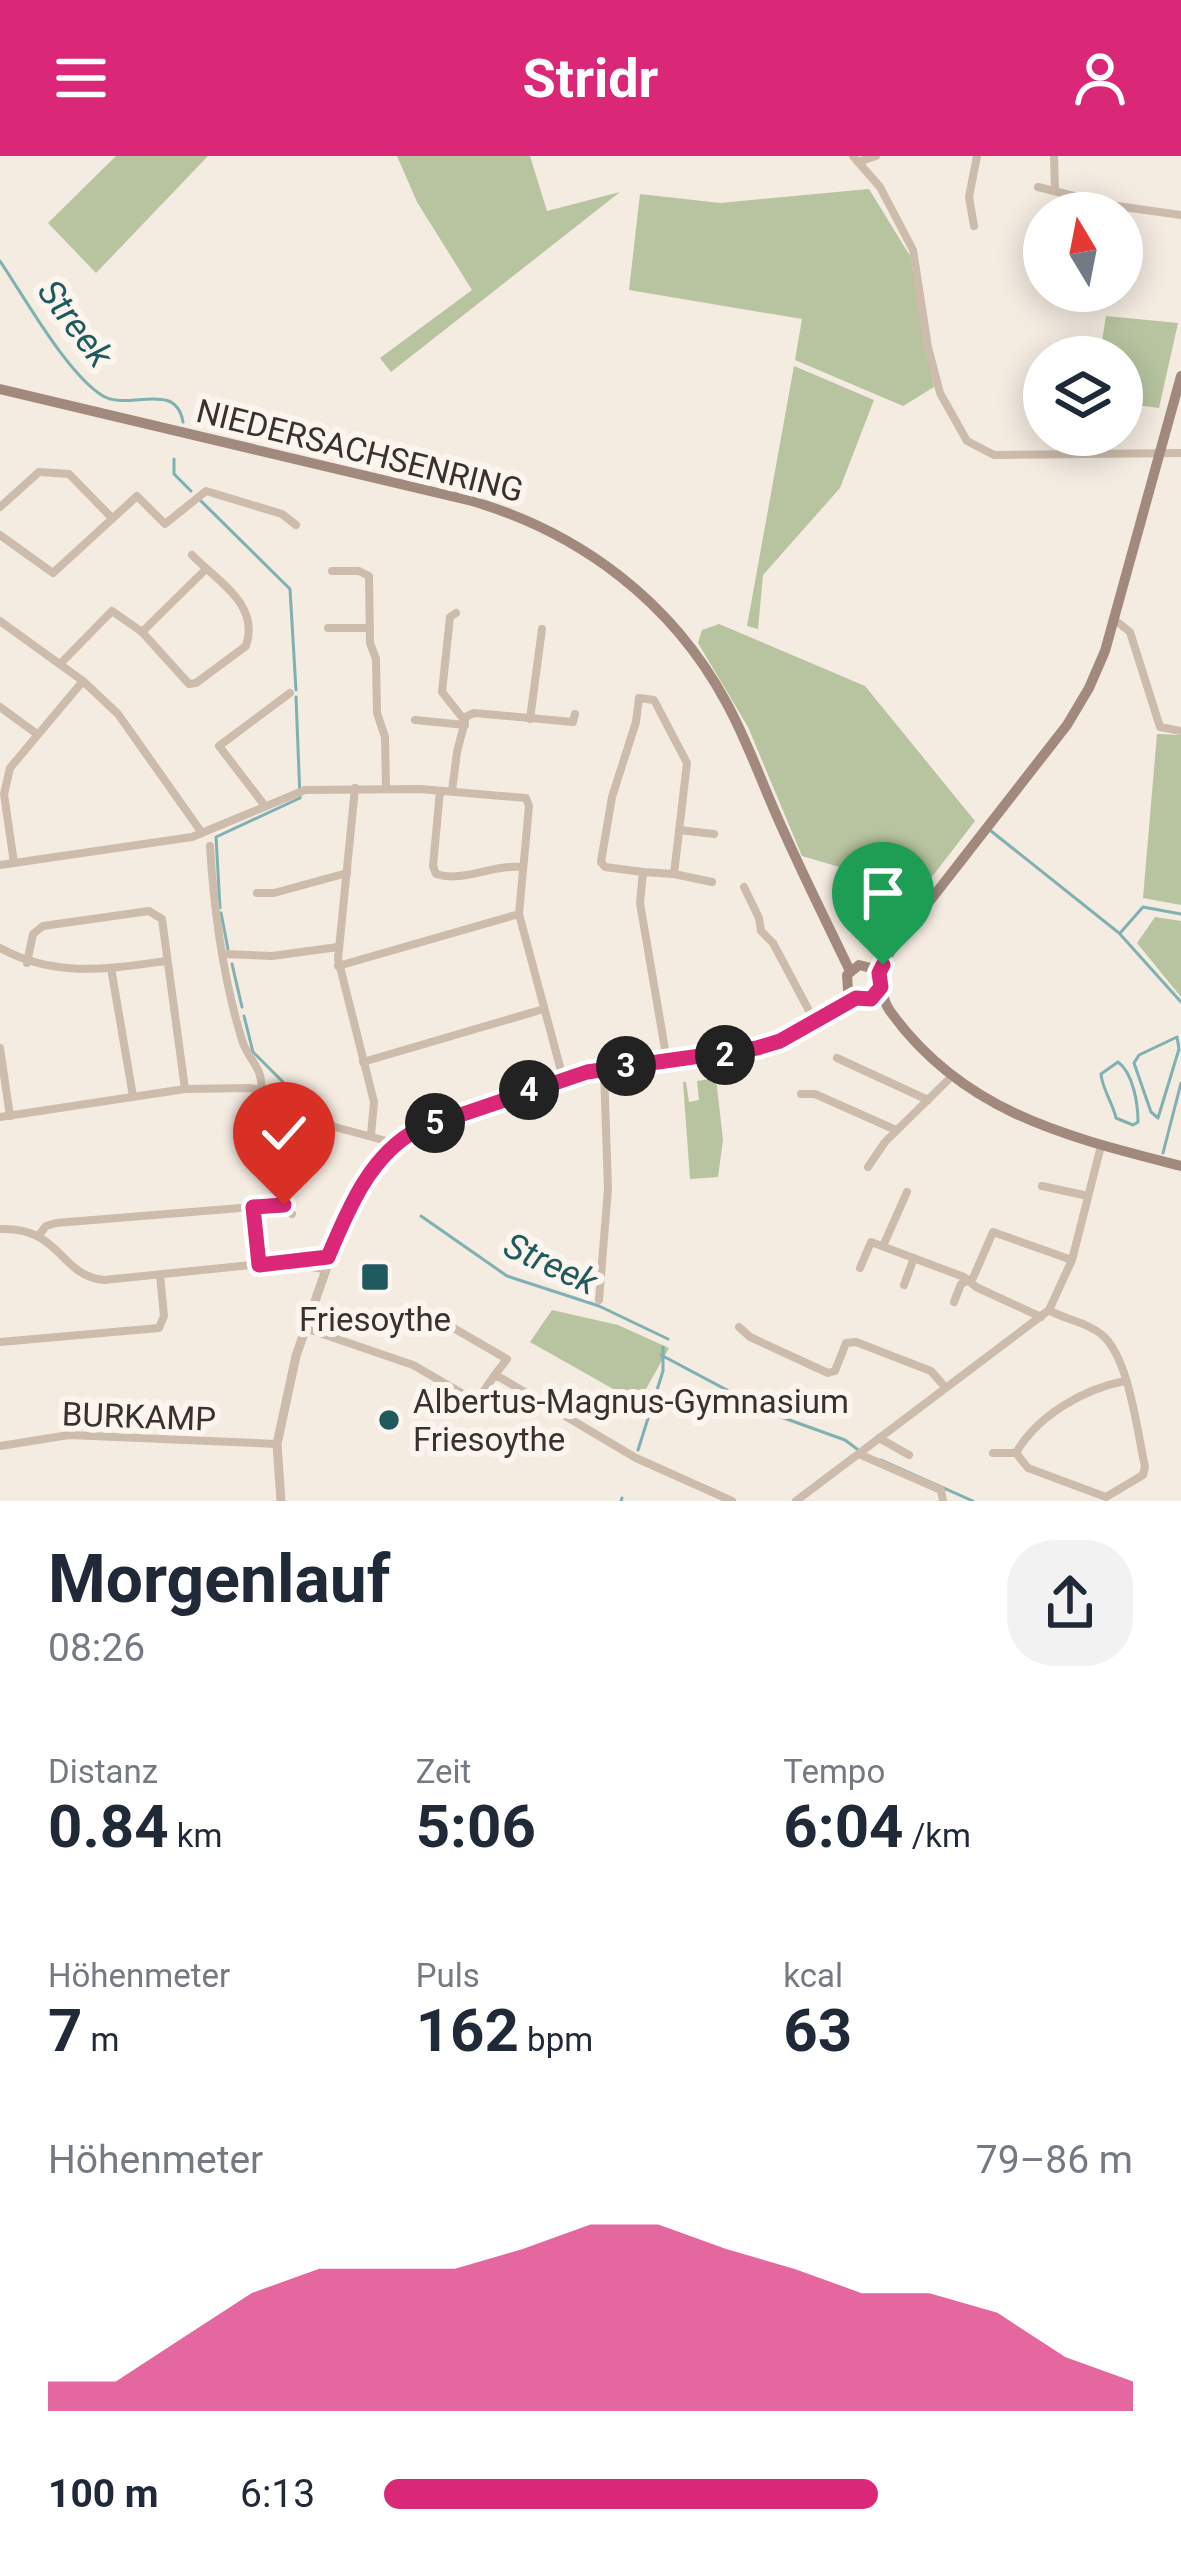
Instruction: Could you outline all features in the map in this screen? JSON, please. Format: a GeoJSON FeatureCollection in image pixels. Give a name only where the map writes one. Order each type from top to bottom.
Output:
{"type":"FeatureCollection","features":[{"type":"Feature","properties":{"kind":"main road"},"geometry":{"type":"LineString","coordinates":[[875,995],[852,994],[846,980],[890,952],[1078,708],[1099,667],[1181,376]]}},
{"type":"Feature","properties":{"kind":"main road","name":"NIEDERSACHSENRING"},"geometry":{"type":"LineString","coordinates":[[0,389],[472,501],[536,523],[600,560],[656,606],[711,677],[842,946],[865,969]]}},
{"type":"Feature","properties":{"kind":"main road"},"geometry":{"type":"LineString","coordinates":[[865,969],[875,995],[953,1075],[1036,1126],[1181,1166]]}},
{"type":"Feature","properties":{"kind":"street"},"geometry":{"type":"LineString","coordinates":[[855,159],[876,156]]}},
{"type":"Feature","properties":{"kind":"street"},"geometry":{"type":"LineString","coordinates":[[974,226],[969,196],[977,156]]}},
{"type":"Feature","properties":{"kind":"street"},"geometry":{"type":"LineString","coordinates":[[1054,156],[1055,190]]}},
{"type":"Feature","properties":{"kind":"street"},"geometry":{"type":"LineString","coordinates":[[855,159],[880,187],[913,250],[934,372],[940,393],[967,441],[994,455],[1181,453]]}},
{"type":"Feature","properties":{"kind":"street"},"geometry":{"type":"LineString","coordinates":[[1038,187],[1110,205],[1181,215]]}},
{"type":"Feature","properties":{"kind":"street"},"geometry":{"type":"LineString","coordinates":[[0,507],[39,472],[69,474],[112,518]]}},
{"type":"Feature","properties":{"kind":"street"},"geometry":{"type":"LineString","coordinates":[[0,535],[53,573],[137,496],[165,524],[206,491],[282,514],[296,525]]}},
{"type":"Feature","properties":{"kind":"street"},"geometry":{"type":"LineString","coordinates":[[60,664],[112,611],[142,632],[189,684],[246,646],[250,632],[245,607],[193,555]]}},
{"type":"Feature","properties":{"kind":"street"},"geometry":{"type":"LineString","coordinates":[[142,632],[206,569]]}},
{"type":"Feature","properties":{"kind":"street"},"geometry":{"type":"LineString","coordinates":[[332,571],[359,571],[369,576],[386,788]]}},
{"type":"Feature","properties":{"kind":"street"},"geometry":{"type":"LineString","coordinates":[[455,613],[450,617],[442,692],[464,722]]}},
{"type":"Feature","properties":{"kind":"street"},"geometry":{"type":"LineString","coordinates":[[1115,620],[1130,632],[1160,727],[1181,730]]}},
{"type":"Feature","properties":{"kind":"street"},"geometry":{"type":"LineString","coordinates":[[0,621],[83,681],[120,716],[204,833]]}},
{"type":"Feature","properties":{"kind":"street"},"geometry":{"type":"LineString","coordinates":[[328,628],[370,628]]}},
{"type":"Feature","properties":{"kind":"street"},"geometry":{"type":"LineString","coordinates":[[530,719],[542,629]]}},
{"type":"Feature","properties":{"kind":"street"},"geometry":{"type":"LineString","coordinates":[[14,862],[4,794],[5,766],[83,681]]}},
{"type":"Feature","properties":{"kind":"street"},"geometry":{"type":"LineString","coordinates":[[266,806],[219,746],[290,693]]}},
{"type":"Feature","properties":{"kind":"street"},"geometry":{"type":"LineString","coordinates":[[674,874],[687,763],[654,700],[639,698],[612,797],[601,862],[605,867],[712,882]]}},
{"type":"Feature","properties":{"kind":"street"},"geometry":{"type":"LineString","coordinates":[[0,707],[38,734]]}},
{"type":"Feature","properties":{"kind":"street"},"geometry":{"type":"LineString","coordinates":[[452,791],[464,722],[474,713],[573,722],[575,714]]}},
{"type":"Feature","properties":{"kind":"street"},"geometry":{"type":"LineString","coordinates":[[416,720],[464,722]]}},
{"type":"Feature","properties":{"kind":"street"},"geometry":{"type":"LineString","coordinates":[[355,788],[338,966],[374,1102],[370,1135]]}},
{"type":"Feature","properties":{"kind":"street"},"geometry":{"type":"LineString","coordinates":[[0,865],[204,833],[299,792],[386,788],[523,797],[530,806],[519,914],[563,1078]]}},
{"type":"Feature","properties":{"kind":"street"},"geometry":{"type":"LineString","coordinates":[[440,791],[436,874],[453,877],[506,865],[522,867]]}},
{"type":"Feature","properties":{"kind":"street"},"geometry":{"type":"LineString","coordinates":[[679,830],[714,834]]}},
{"type":"Feature","properties":{"kind":"street"},"geometry":{"type":"LineString","coordinates":[[210,846],[214,911],[223,954],[242,1040],[260,1070],[262,1090]]}},
{"type":"Feature","properties":{"kind":"street"},"geometry":{"type":"LineString","coordinates":[[644,872],[640,903],[667,1061]]}},
{"type":"Feature","properties":{"kind":"street"},"geometry":{"type":"LineString","coordinates":[[257,893],[274,893],[347,873]]}},
{"type":"Feature","properties":{"kind":"street"},"geometry":{"type":"LineString","coordinates":[[744,887],[761,931],[773,943],[815,1022]]}},
{"type":"Feature","properties":{"kind":"street"},"geometry":{"type":"LineString","coordinates":[[27,963],[33,934],[43,926],[149,911],[162,919],[185,1089]]}},
{"type":"Feature","properties":{"kind":"street"},"geometry":{"type":"LineString","coordinates":[[338,966],[519,914]]}},
{"type":"Feature","properties":{"kind":"street"},"geometry":{"type":"LineString","coordinates":[[223,954],[272,956],[338,947]]}},
{"type":"Feature","properties":{"kind":"street"},"geometry":{"type":"LineString","coordinates":[[0,948],[27,963],[65,970],[166,961]]}},
{"type":"Feature","properties":{"kind":"street"},"geometry":{"type":"LineString","coordinates":[[111,968],[133,1096]]}},
{"type":"Feature","properties":{"kind":"street"},"geometry":{"type":"LineString","coordinates":[[281,1501],[278,1444],[305,1328],[328,1257],[351,1208],[391,1147],[419,1129],[563,1078],[757,1048],[815,1022],[852,994]]}},
{"type":"Feature","properties":{"kind":"street"},"geometry":{"type":"LineString","coordinates":[[363,1062],[544,1010]]}},
{"type":"Feature","properties":{"kind":"street"},"geometry":{"type":"LineString","coordinates":[[0,1048],[5,1116],[185,1089],[262,1090],[292,1101],[325,1123],[370,1135],[391,1147]]}},
{"type":"Feature","properties":{"kind":"street"},"geometry":{"type":"LineString","coordinates":[[836,1058],[928,1100]]}},
{"type":"Feature","properties":{"kind":"street"},"geometry":{"type":"LineString","coordinates":[[599,1300],[608,1189],[604,1069]]}},
{"type":"Feature","properties":{"kind":"street"},"geometry":{"type":"LineString","coordinates":[[868,1167],[896,1130],[953,1075]]}},
{"type":"Feature","properties":{"kind":"street"},"geometry":{"type":"LineString","coordinates":[[800,1094],[815,1094],[896,1130]]}},
{"type":"Feature","properties":{"kind":"street"},"geometry":{"type":"LineString","coordinates":[[274,1116],[279,1204]]}},
{"type":"Feature","properties":{"kind":"street"},"geometry":{"type":"LineString","coordinates":[[796,1501],[1045,1313],[1072,1260],[1101,1146]]}},
{"type":"Feature","properties":{"kind":"street"},"geometry":{"type":"LineString","coordinates":[[1042,1186],[1088,1196]]}},
{"type":"Feature","properties":{"kind":"street"},"geometry":{"type":"LineString","coordinates":[[883,1246],[908,1192]]}},
{"type":"Feature","properties":{"kind":"street"},"geometry":{"type":"LineString","coordinates":[[39,1235],[56,1223],[279,1204],[292,1214]]}},
{"type":"Feature","properties":{"kind":"street"},"geometry":{"type":"LineString","coordinates":[[253,1207],[259,1265]]}},
{"type":"Feature","properties":{"kind":"street"},"geometry":{"type":"LineString","coordinates":[[0,1229],[39,1235],[93,1279],[328,1257]]}},
{"type":"Feature","properties":{"kind":"street"},"geometry":{"type":"LineString","coordinates":[[953,1302],[969,1282],[993,1232],[1072,1260]]}},
{"type":"Feature","properties":{"kind":"street"},"geometry":{"type":"LineString","coordinates":[[860,1268],[871,1242],[1103,1336],[1118,1355],[1143,1475],[1106,1497],[1028,1468],[1016,1453]]}},
{"type":"Feature","properties":{"kind":"street"},"geometry":{"type":"LineString","coordinates":[[904,1285],[914,1258]]}},
{"type":"Feature","properties":{"kind":"street"},"geometry":{"type":"LineString","coordinates":[[285,1263],[324,1269]]}},
{"type":"Feature","properties":{"kind":"street"},"geometry":{"type":"LineString","coordinates":[[0,1342],[159,1328],[164,1316],[160,1275]]}},
{"type":"Feature","properties":{"kind":"street"},"geometry":{"type":"LineString","coordinates":[[305,1328],[413,1365],[472,1399],[479,1398],[507,1359],[443,1322]]}},
{"type":"Feature","properties":{"kind":"street"},"geometry":{"type":"LineString","coordinates":[[740,1327],[750,1337],[828,1373],[835,1371],[846,1343],[856,1342],[931,1371],[945,1387]]}},
{"type":"Feature","properties":{"kind":"street"},"geometry":{"type":"LineString","coordinates":[[494,1376],[636,1458],[732,1501]]}},
{"type":"Feature","properties":{"kind":"street"},"geometry":{"type":"LineString","coordinates":[[1016,1453],[1027,1433],[1051,1414],[1087,1393],[1125,1381]]}},
{"type":"Feature","properties":{"kind":"street","name":"BURKAMP"},"geometry":{"type":"LineString","coordinates":[[0,1446],[69,1435],[278,1444]]}},
{"type":"Feature","properties":{"kind":"street"},"geometry":{"type":"LineString","coordinates":[[879,1438],[909,1455]]}},
{"type":"Feature","properties":{"kind":"street"},"geometry":{"type":"LineString","coordinates":[[993,1453],[1016,1453]]}},
{"type":"Feature","properties":{"kind":"street"},"geometry":{"type":"LineString","coordinates":[[859,1454],[941,1490],[943,1501]]}},
{"type":"Feature","properties":{"kind":"green space"},"geometry":{"type":"Polygon","coordinates":[[[116,156],[208,156],[96,273],[48,223],[116,156]]]}},
{"type":"Feature","properties":{"kind":"green space"},"geometry":{"type":"Polygon","coordinates":[[[397,156],[530,156],[547,211],[620,192],[391,372],[380,358],[472,290],[417,202],[397,156]]]}},
{"type":"Feature","properties":{"kind":"green space"},"geometry":{"type":"Polygon","coordinates":[[[869,189],[915,264],[934,387],[903,406],[795,360],[802,319],[629,290],[640,194],[720,203],[869,189]]]}},
{"type":"Feature","properties":{"kind":"green space"},"geometry":{"type":"Polygon","coordinates":[[[1106,316],[1178,323],[1159,408],[1143,406],[1143,336],[1103,336],[1106,316]]]}},
{"type":"Feature","properties":{"kind":"green space"},"geometry":{"type":"Polygon","coordinates":[[[794,366],[874,400],[840,488],[763,575],[758,629],[747,626],[794,366]]]}},
{"type":"Feature","properties":{"kind":"green space"},"geometry":{"type":"Polygon","coordinates":[[[719,624],[865,686],[975,821],[921,891],[802,856],[748,727],[698,643],[702,630],[719,624]]]}},
{"type":"Feature","properties":{"kind":"green space"},"geometry":{"type":"Polygon","coordinates":[[[1157,734],[1181,735],[1181,905],[1143,898],[1157,734]]]}},
{"type":"Feature","properties":{"kind":"green space"},"geometry":{"type":"Polygon","coordinates":[[[1155,917],[1181,921],[1181,997],[1137,943],[1155,917]]]}},
{"type":"Feature","properties":{"kind":"green space"},"geometry":{"type":"Polygon","coordinates":[[[716,1078],[723,1140],[718,1177],[690,1179],[683,1082],[689,1102],[699,1100],[697,1081],[716,1078]]]}},
{"type":"Feature","properties":{"kind":"green space"},"geometry":{"type":"Polygon","coordinates":[[[552,1310],[618,1325],[669,1348],[638,1403],[530,1342],[552,1310]]]}},
{"type":"Feature","properties":{"kind":"waterway","name":"Streek"},"geometry":{"type":"LineString","coordinates":[[0,261],[61,353],[89,385],[114,400],[171,402],[183,422]]}},
{"type":"Feature","properties":{"kind":"waterway","name":"Streek"},"geometry":{"type":"LineString","coordinates":[[174,459],[174,474],[191,491]]}},
{"type":"Feature","properties":{"kind":"waterway","name":"Streek"},"geometry":{"type":"LineString","coordinates":[[201,501],[290,589],[296,690]]}},
{"type":"Feature","properties":{"kind":"waterway","name":"Streek"},"geometry":{"type":"LineString","coordinates":[[220,908],[216,837],[300,798],[296,697]]}},
{"type":"Feature","properties":{"kind":"waterway"},"geometry":{"type":"LineString","coordinates":[[991,831],[1119,933],[1181,1002]]}},
{"type":"Feature","properties":{"kind":"waterway"},"geometry":{"type":"LineString","coordinates":[[1121,932],[1143,907],[1181,914]]}},
{"type":"Feature","properties":{"kind":"waterway","name":"Streek"},"geometry":{"type":"LineString","coordinates":[[221,913],[228,949]]}},
{"type":"Feature","properties":{"kind":"waterway","name":"Streek"},"geometry":{"type":"LineString","coordinates":[[232,964],[242,1007]]}},
{"type":"Feature","properties":{"kind":"waterway","name":"Streek"},"geometry":{"type":"LineString","coordinates":[[244,1016],[253,1052],[283,1082]]}},
{"type":"Feature","properties":{"kind":"waterway"},"geometry":{"type":"LineString","coordinates":[[1177,1037],[1179,1049],[1158,1118],[1151,1112],[1134,1063],[1139,1055],[1177,1037]]}},
{"type":"Feature","properties":{"kind":"waterway"},"geometry":{"type":"LineString","coordinates":[[1118,1062],[1134,1089],[1138,1122],[1133,1125],[1116,1118],[1102,1080],[1101,1074],[1118,1062]]}},
{"type":"Feature","properties":{"kind":"waterway"},"geometry":{"type":"LineString","coordinates":[[1163,1153],[1181,1083]]}},
{"type":"Feature","properties":{"kind":"waterway","name":"Streek"},"geometry":{"type":"LineString","coordinates":[[421,1216],[507,1276],[599,1306],[668,1339]]}},
{"type":"Feature","properties":{"kind":"waterway","name":"Streek"},"geometry":{"type":"LineString","coordinates":[[638,1450],[663,1371],[663,1347]]}},
{"type":"Feature","properties":{"kind":"waterway"},"geometry":{"type":"LineString","coordinates":[[661,1355],[770,1413],[845,1440],[857,1449]]}},
{"type":"Feature","properties":{"kind":"waterway"},"geometry":{"type":"LineString","coordinates":[[881,1460],[973,1501]]}},
{"type":"Feature","properties":{"kind":"place","name":"Friesoythe"},"geometry":{"type":"Point","coordinates":[375,1277]}},
{"type":"Feature","properties":{"kind":"place","name":"Albertus-Magnus-Gymnasium Friesoythe"},"geometry":{"type":"Point","coordinates":[389,1420]}},
{"type":"Feature","properties":{"kind":"route"},"geometry":{"type":"LineString","coordinates":[[284,1205],[253,1207],[259,1265],[328,1257],[376,1165],[394,1143],[419,1129],[587,1072],[733,1054],[780,1041],[856,998],[871,999],[881,987],[883,965]]}}]}
